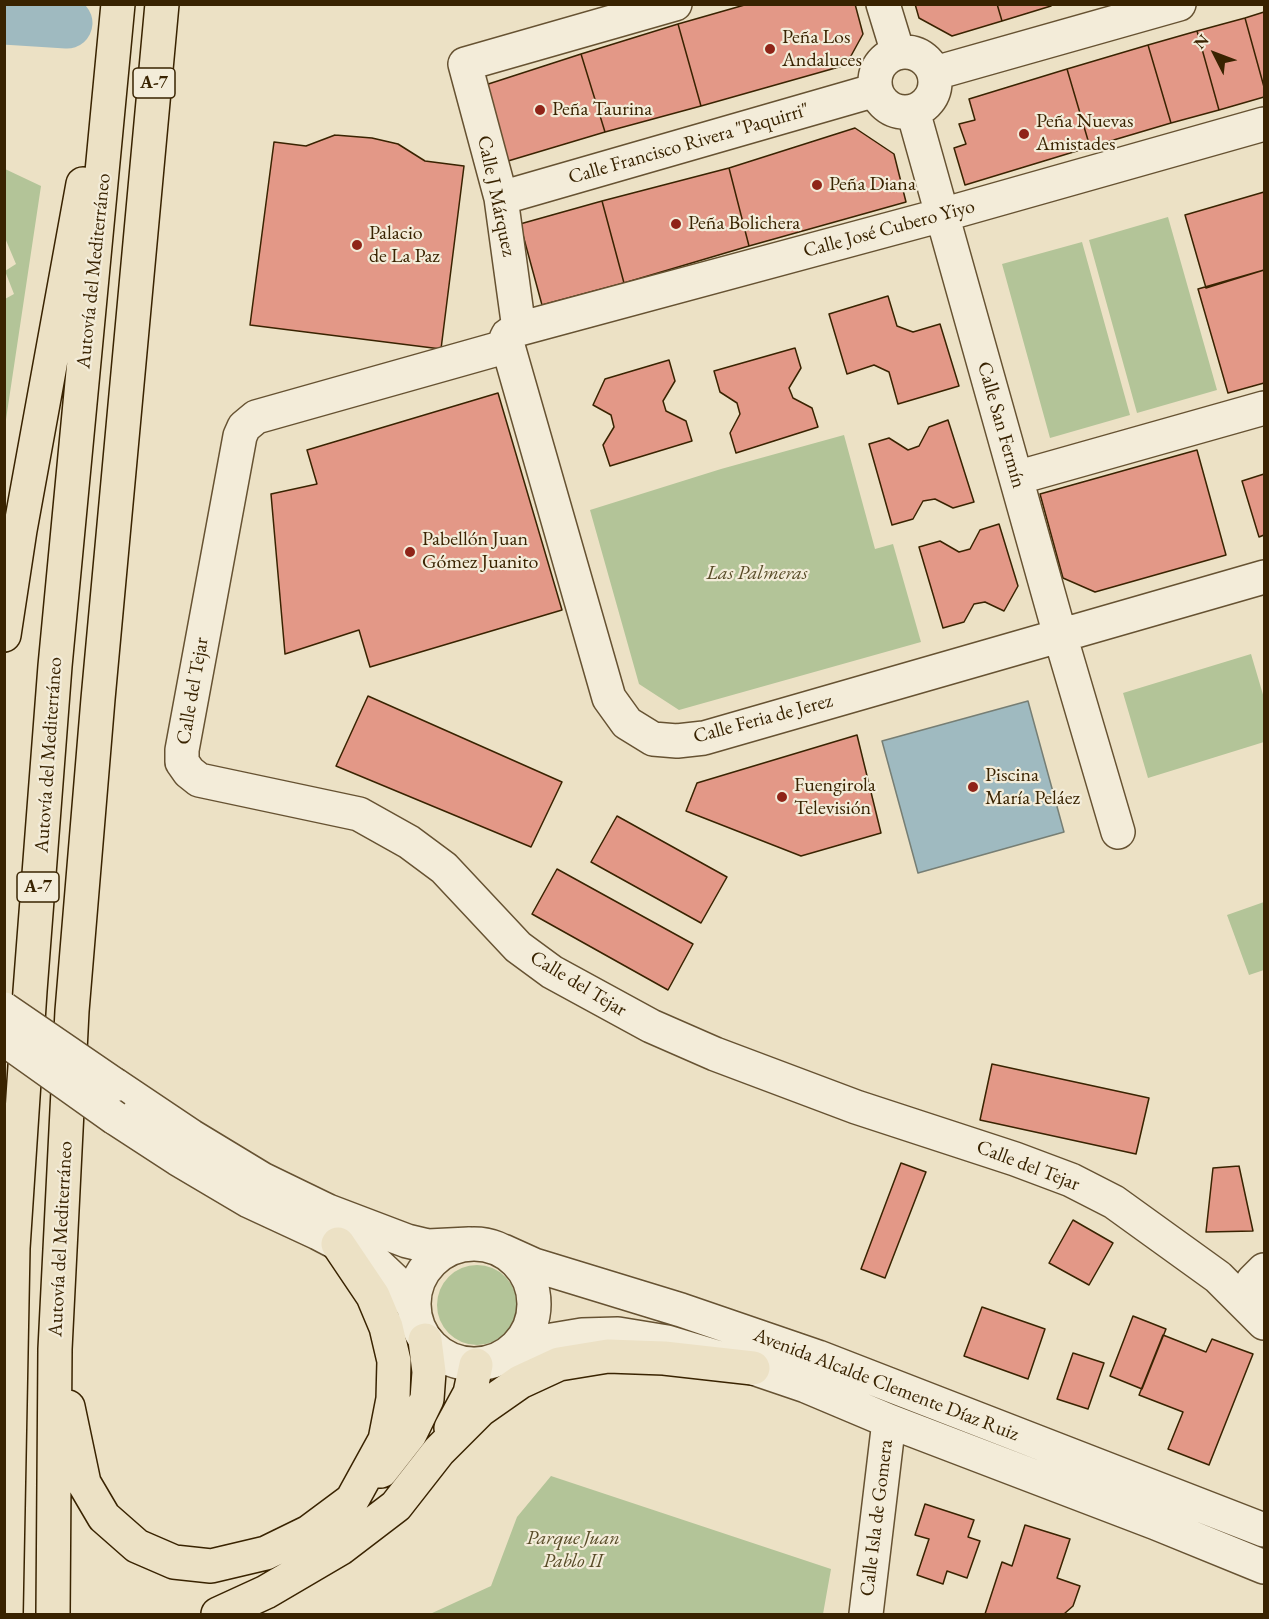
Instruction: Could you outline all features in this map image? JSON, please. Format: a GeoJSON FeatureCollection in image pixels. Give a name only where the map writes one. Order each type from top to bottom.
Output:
{"type":"FeatureCollection","features":[{"type":"Feature","properties":{"kind":"highway"},"geometry":{"type":"LineString","coordinates":[[4,635],[20,530],[96,161],[112,4]]}},
{"type":"Feature","properties":{"kind":"highway","name":"Autovía del Mediterráneo"},"geometry":{"type":"LineString","coordinates":[[6,1614],[13,1248],[30,991],[96,161],[118,4]]}},
{"type":"Feature","properties":{"kind":"highway","name":"Autovía del Mediterráneo"},"geometry":{"type":"LineString","coordinates":[[53,1614],[55,1349],[72,1011],[98,699],[162,4]]}},
{"type":"Feature","properties":{"kind":"highway"},"geometry":{"type":"LineString","coordinates":[[338,1244],[373,1296],[386,1327],[394,1361],[393,1399],[385,1440],[352,1500]]}},
{"type":"Feature","properties":{"kind":"highway"},"geometry":{"type":"LineString","coordinates":[[55,1349],[84,1483],[104,1517],[137,1546],[174,1562],[211,1566],[266,1553],[309,1532],[352,1500],[392,1458],[410,1434],[426,1399],[429,1372],[425,1340]]}},
{"type":"Feature","properties":{"kind":"highway"},"geometry":{"type":"LineString","coordinates":[[218,1614],[266,1592],[341,1548],[396,1506],[439,1451],[480,1410],[520,1382],[559,1364],[608,1356],[753,1368]]}},
{"type":"Feature","properties":{"kind":"highway"},"geometry":{"type":"LineString","coordinates":[[439,1451],[470,1392],[476,1365]]}},
{"type":"Feature","properties":{"kind":"street","name":"Calle J Márquez"},"geometry":{"type":"LineString","coordinates":[[513,336],[501,198],[465,64],[675,4]]}},
{"type":"Feature","properties":{"kind":"street"},"geometry":{"type":"LineString","coordinates":[[883,4],[898,52]]}},
{"type":"Feature","properties":{"kind":"street"},"geometry":{"type":"LineString","coordinates":[[934,73],[1179,4]]}},
{"type":"Feature","properties":{"kind":"street"},"geometry":{"type":"LineString","coordinates":[[898,52],[907,52],[924,58],[934,73],[934,93],[922,107],[913,111],[894,110],[880,99],[876,90],[877,71],[882,63],[898,52]]}},
{"type":"Feature","properties":{"kind":"street","name":"Calle Francisco Rivera \"Paquirri\""},"geometry":{"type":"LineString","coordinates":[[501,198],[876,90]]}},
{"type":"Feature","properties":{"kind":"street","name":"Calle San Fermín"},"geometry":{"type":"LineString","coordinates":[[913,111],[1118,832]]}},
{"type":"Feature","properties":{"kind":"street","name":"Calle José Cubero Yiyo"},"geometry":{"type":"LineString","coordinates":[[244,427],[256,417],[513,336],[1264,124]]}},
{"type":"Feature","properties":{"kind":"street","name":"Calle Feria de Jerez"},"geometry":{"type":"LineString","coordinates":[[513,336],[609,698],[627,723],[653,739],[677,741],[704,738],[1264,577]]}},
{"type":"Feature","properties":{"kind":"street"},"geometry":{"type":"LineString","coordinates":[[1016,478],[1264,408]]}},
{"type":"Feature","properties":{"kind":"street","name":"Calle del Tejar"},"geometry":{"type":"LineString","coordinates":[[244,427],[240,436],[182,750],[183,762],[189,772],[199,780],[359,814],[409,842],[444,868],[518,947],[552,972],[651,1026],[715,1054],[856,1107],[1015,1159],[1071,1180],[1123,1209],[1218,1277],[1257,1316]]}},
{"type":"Feature","properties":{"kind":"street"},"geometry":{"type":"LineString","coordinates":[[4,1009],[191,1136],[262,1179],[328,1211],[406,1241],[428,1246],[469,1244],[486,1245],[503,1251],[527,1274],[534,1294],[534,1315],[527,1335],[513,1351],[496,1361],[476,1365],[456,1362],[439,1354],[425,1340],[417,1324],[414,1307],[416,1289],[424,1272],[436,1258],[452,1248],[469,1244]]}},
{"type":"Feature","properties":{"kind":"street"},"geometry":{"type":"LineString","coordinates":[[4,1039],[115,1118],[178,1159],[249,1201],[376,1264],[394,1280],[414,1307]]}},
{"type":"Feature","properties":{"kind":"street","name":"Avenida Alcalde Clemente Díaz Ruiz"},"geometry":{"type":"LineString","coordinates":[[503,1251],[534,1265],[681,1310],[818,1357],[1264,1530]]}},
{"type":"Feature","properties":{"kind":"street"},"geometry":{"type":"LineString","coordinates":[[1257,1316],[1253,1281],[1264,1270]]}},
{"type":"Feature","properties":{"kind":"street","name":"Avenida Alcalde Clemente Díaz Ruiz"},"geometry":{"type":"LineString","coordinates":[[513,1351],[546,1341],[582,1335],[618,1334],[668,1342],[806,1386],[889,1421],[1264,1567]]}},
{"type":"Feature","properties":{"kind":"street","name":"Calle Isla de Gomera"},"geometry":{"type":"LineString","coordinates":[[866,1614],[889,1421]]}},
{"type":"Feature","properties":{"kind":"green space"},"geometry":{"type":"Polygon","coordinates":[[[5,169],[41,186],[5,426],[5,299],[14,294],[5,271],[16,264],[5,238],[5,169]]]}},
{"type":"Feature","properties":{"kind":"green space"},"geometry":{"type":"Polygon","coordinates":[[[1168,217],[1217,390],[1137,413],[1089,240],[1168,217]]]}},
{"type":"Feature","properties":{"kind":"green space"},"geometry":{"type":"Polygon","coordinates":[[[1082,242],[1130,415],[1050,438],[1002,264],[1082,242]]]}},
{"type":"Feature","properties":{"kind":"green space","name":"Las Palmeras"},"geometry":{"type":"Polygon","coordinates":[[[844,435],[875,549],[893,544],[921,642],[679,710],[639,684],[590,510],[721,469],[844,435]]]}},
{"type":"Feature","properties":{"kind":"green space"},"geometry":{"type":"Polygon","coordinates":[[[1251,654],[1264,698],[1264,742],[1148,778],[1123,693],[1251,654]]]}},
{"type":"Feature","properties":{"kind":"green space"},"geometry":{"type":"Polygon","coordinates":[[[1264,902],[1264,970],[1249,975],[1227,915],[1264,902]]]}},
{"type":"Feature","properties":{"kind":"green space"},"geometry":{"type":"Polygon","coordinates":[[[477,1265],[492,1268],[505,1277],[514,1290],[517,1305],[514,1320],[505,1333],[492,1342],[477,1345],[462,1342],[449,1333],[440,1320],[437,1305],[440,1290],[449,1277],[462,1268],[477,1265]]]}},
{"type":"Feature","properties":{"kind":"green space","name":"Parque Juan Pablo II"},"geometry":{"type":"Polygon","coordinates":[[[551,1476],[831,1569],[823,1614],[430,1614],[491,1586],[517,1517],[551,1476]]]}},
{"type":"Feature","properties":{"kind":"water","name":"Piscina María Peláez"},"geometry":{"type":"Polygon","coordinates":[[[1028,701],[1064,832],[918,873],[882,741],[1028,701]]]}},
{"type":"Feature","properties":{"kind":"building","name":"Peña Los Andaluces"},"geometry":{"type":"Polygon","coordinates":[[[748,4],[855,4],[863,34],[846,65],[701,106],[678,24],[748,4]]]}},
{"type":"Feature","properties":{"kind":"building"},"geometry":{"type":"Polygon","coordinates":[[[915,4],[997,4],[1002,21],[952,36],[919,18],[915,4]]]}},
{"type":"Feature","properties":{"kind":"building"},"geometry":{"type":"Polygon","coordinates":[[[997,4],[1050,4],[1051,6],[1002,21],[997,4]]]}},
{"type":"Feature","properties":{"kind":"building"},"geometry":{"type":"Polygon","coordinates":[[[1264,12],[1264,87],[1245,18],[1264,12]]]}},
{"type":"Feature","properties":{"kind":"building"},"geometry":{"type":"Polygon","coordinates":[[[1245,18],[1264,87],[1264,97],[1219,110],[1197,31],[1245,18]]]}},
{"type":"Feature","properties":{"kind":"building"},"geometry":{"type":"Polygon","coordinates":[[[678,24],[701,106],[605,132],[581,54],[678,24]]]}},
{"type":"Feature","properties":{"kind":"building"},"geometry":{"type":"Polygon","coordinates":[[[1197,31],[1219,110],[1171,123],[1148,45],[1197,31]]]}},
{"type":"Feature","properties":{"kind":"building"},"geometry":{"type":"Polygon","coordinates":[[[1148,45],[1171,123],[1090,147],[1067,69],[1148,45]]]}},
{"type":"Feature","properties":{"kind":"building","name":"Peña Taurina"},"geometry":{"type":"Polygon","coordinates":[[[581,54],[605,132],[498,164],[476,88],[581,54]]]}},
{"type":"Feature","properties":{"kind":"building","name":"Peña Nuevas Amistades"},"geometry":{"type":"Polygon","coordinates":[[[1067,69],[1090,147],[965,185],[954,148],[966,144],[959,124],[975,120],[969,99],[1067,69]]]}},
{"type":"Feature","properties":{"kind":"building","name":"Peña Diana"},"geometry":{"type":"Polygon","coordinates":[[[855,128],[894,154],[906,202],[749,246],[729,168],[855,128]]]}},
{"type":"Feature","properties":{"kind":"building","name":"Palacio de La Paz"},"geometry":{"type":"Polygon","coordinates":[[[335,135],[372,138],[398,144],[425,161],[464,166],[441,349],[250,325],[274,142],[306,146],[335,135]]]}},
{"type":"Feature","properties":{"kind":"building","name":"Peña Bolichera"},"geometry":{"type":"Polygon","coordinates":[[[729,168],[749,246],[624,283],[602,201],[729,168]]]}},
{"type":"Feature","properties":{"kind":"building"},"geometry":{"type":"Polygon","coordinates":[[[1264,192],[1264,270],[1206,288],[1185,215],[1264,192]]]}},
{"type":"Feature","properties":{"kind":"building"},"geometry":{"type":"Polygon","coordinates":[[[602,201],[624,283],[542,305],[520,224],[602,201]]]}},
{"type":"Feature","properties":{"kind":"building"},"geometry":{"type":"Polygon","coordinates":[[[1264,270],[1264,383],[1228,393],[1198,289],[1264,270]]]}},
{"type":"Feature","properties":{"kind":"building"},"geometry":{"type":"Polygon","coordinates":[[[888,296],[897,326],[913,332],[940,324],[959,386],[898,404],[889,372],[874,365],[847,374],[829,314],[888,296]]]}},
{"type":"Feature","properties":{"kind":"building"},"geometry":{"type":"Polygon","coordinates":[[[795,348],[801,368],[789,388],[793,398],[812,408],[818,427],[736,453],[730,433],[740,414],[737,403],[720,392],[714,371],[795,348]]]}},
{"type":"Feature","properties":{"kind":"building"},"geometry":{"type":"Polygon","coordinates":[[[669,360],[675,381],[663,401],[666,411],[686,421],[692,441],[610,466],[603,445],[614,427],[611,415],[593,405],[605,379],[669,360]]]}},
{"type":"Feature","properties":{"kind":"building","name":"Pabellón Juan Gómez Juanito"},"geometry":{"type":"Polygon","coordinates":[[[498,393],[562,610],[370,667],[359,630],[285,654],[271,494],[317,484],[307,450],[498,393]]]}},
{"type":"Feature","properties":{"kind":"building"},"geometry":{"type":"Polygon","coordinates":[[[948,420],[974,502],[953,508],[935,499],[923,501],[913,519],[892,525],[869,444],[889,438],[908,450],[919,446],[929,427],[948,420]]]}},
{"type":"Feature","properties":{"kind":"building"},"geometry":{"type":"Polygon","coordinates":[[[1197,450],[1226,555],[1095,592],[1063,578],[1040,494],[1197,450]]]}},
{"type":"Feature","properties":{"kind":"building"},"geometry":{"type":"Polygon","coordinates":[[[1264,474],[1264,535],[1259,537],[1242,481],[1264,474]]]}},
{"type":"Feature","properties":{"kind":"building"},"geometry":{"type":"Polygon","coordinates":[[[999,524],[1018,586],[1004,611],[985,602],[974,604],[964,622],[943,628],[919,547],[940,541],[959,552],[970,549],[980,530],[999,524]]]}},
{"type":"Feature","properties":{"kind":"building"},"geometry":{"type":"Polygon","coordinates":[[[368,696],[562,782],[531,847],[336,766],[368,696]]]}},
{"type":"Feature","properties":{"kind":"building","name":"Fuengirola Televisión"},"geometry":{"type":"Polygon","coordinates":[[[857,735],[881,833],[801,856],[686,811],[697,783],[857,735]]]}},
{"type":"Feature","properties":{"kind":"building"},"geometry":{"type":"Polygon","coordinates":[[[617,816],[727,877],[701,923],[591,862],[617,816]]]}},
{"type":"Feature","properties":{"kind":"building"},"geometry":{"type":"Polygon","coordinates":[[[557,869],[693,944],[668,990],[532,914],[557,869]]]}},
{"type":"Feature","properties":{"kind":"building"},"geometry":{"type":"Polygon","coordinates":[[[992,1064],[1149,1098],[1136,1154],[980,1120],[992,1064]]]}},
{"type":"Feature","properties":{"kind":"building"},"geometry":{"type":"Polygon","coordinates":[[[901,1163],[926,1172],[885,1278],[861,1269],[901,1163]]]}},
{"type":"Feature","properties":{"kind":"building"},"geometry":{"type":"Polygon","coordinates":[[[1239,1166],[1253,1231],[1206,1232],[1213,1168],[1239,1166]]]}},
{"type":"Feature","properties":{"kind":"building"},"geometry":{"type":"Polygon","coordinates":[[[1073,1220],[1113,1243],[1089,1285],[1049,1263],[1073,1220]]]}},
{"type":"Feature","properties":{"kind":"building"},"geometry":{"type":"Polygon","coordinates":[[[982,1307],[1045,1329],[1028,1379],[964,1356],[982,1307]]]}},
{"type":"Feature","properties":{"kind":"building"},"geometry":{"type":"Polygon","coordinates":[[[1133,1316],[1166,1329],[1142,1389],[1110,1376],[1133,1316]]]}},
{"type":"Feature","properties":{"kind":"building"},"geometry":{"type":"Polygon","coordinates":[[[1163,1335],[1206,1352],[1212,1339],[1253,1354],[1209,1465],[1168,1449],[1183,1412],[1139,1395],[1163,1335]]]}},
{"type":"Feature","properties":{"kind":"building"},"geometry":{"type":"Polygon","coordinates":[[[1073,1353],[1104,1363],[1088,1409],[1057,1399],[1073,1353]]]}},
{"type":"Feature","properties":{"kind":"building"},"geometry":{"type":"Polygon","coordinates":[[[925,1504],[974,1520],[968,1537],[980,1541],[967,1578],[947,1571],[943,1584],[917,1575],[929,1539],[915,1535],[925,1504]]]}},
{"type":"Feature","properties":{"kind":"building"},"geometry":{"type":"Polygon","coordinates":[[[1025,1525],[1070,1539],[1057,1578],[1080,1586],[1073,1606],[1064,1614],[985,1614],[1002,1562],[1012,1566],[1025,1525]]]}},
{"type":"Feature","properties":{"kind":"waterway"},"geometry":{"type":"LineString","coordinates":[[4,19],[67,23]]}},
{"type":"Feature","properties":{"kind":"place","name":"Peña Los Andaluces"},"geometry":{"type":"Point","coordinates":[770,49]}},
{"type":"Feature","properties":{"kind":"place","name":"Peña Taurina"},"geometry":{"type":"Point","coordinates":[540,110]}},
{"type":"Feature","properties":{"kind":"place","name":"Peña Nuevas Amistades"},"geometry":{"type":"Point","coordinates":[1024,134]}},
{"type":"Feature","properties":{"kind":"place","name":"Peña Diana"},"geometry":{"type":"Point","coordinates":[817,185]}},
{"type":"Feature","properties":{"kind":"place","name":"Peña Bolichera"},"geometry":{"type":"Point","coordinates":[676,224]}},
{"type":"Feature","properties":{"kind":"place","name":"Palacio de La Paz"},"geometry":{"type":"Point","coordinates":[357,245]}},
{"type":"Feature","properties":{"kind":"place","name":"Pabellón Juan Gómez Juanito"},"geometry":{"type":"Point","coordinates":[410,552]}},
{"type":"Feature","properties":{"kind":"place","name":"Piscina María Peláez"},"geometry":{"type":"Point","coordinates":[973,787]}},
{"type":"Feature","properties":{"kind":"place","name":"Fuengirola Televisión"},"geometry":{"type":"Point","coordinates":[782,797]}}]}
